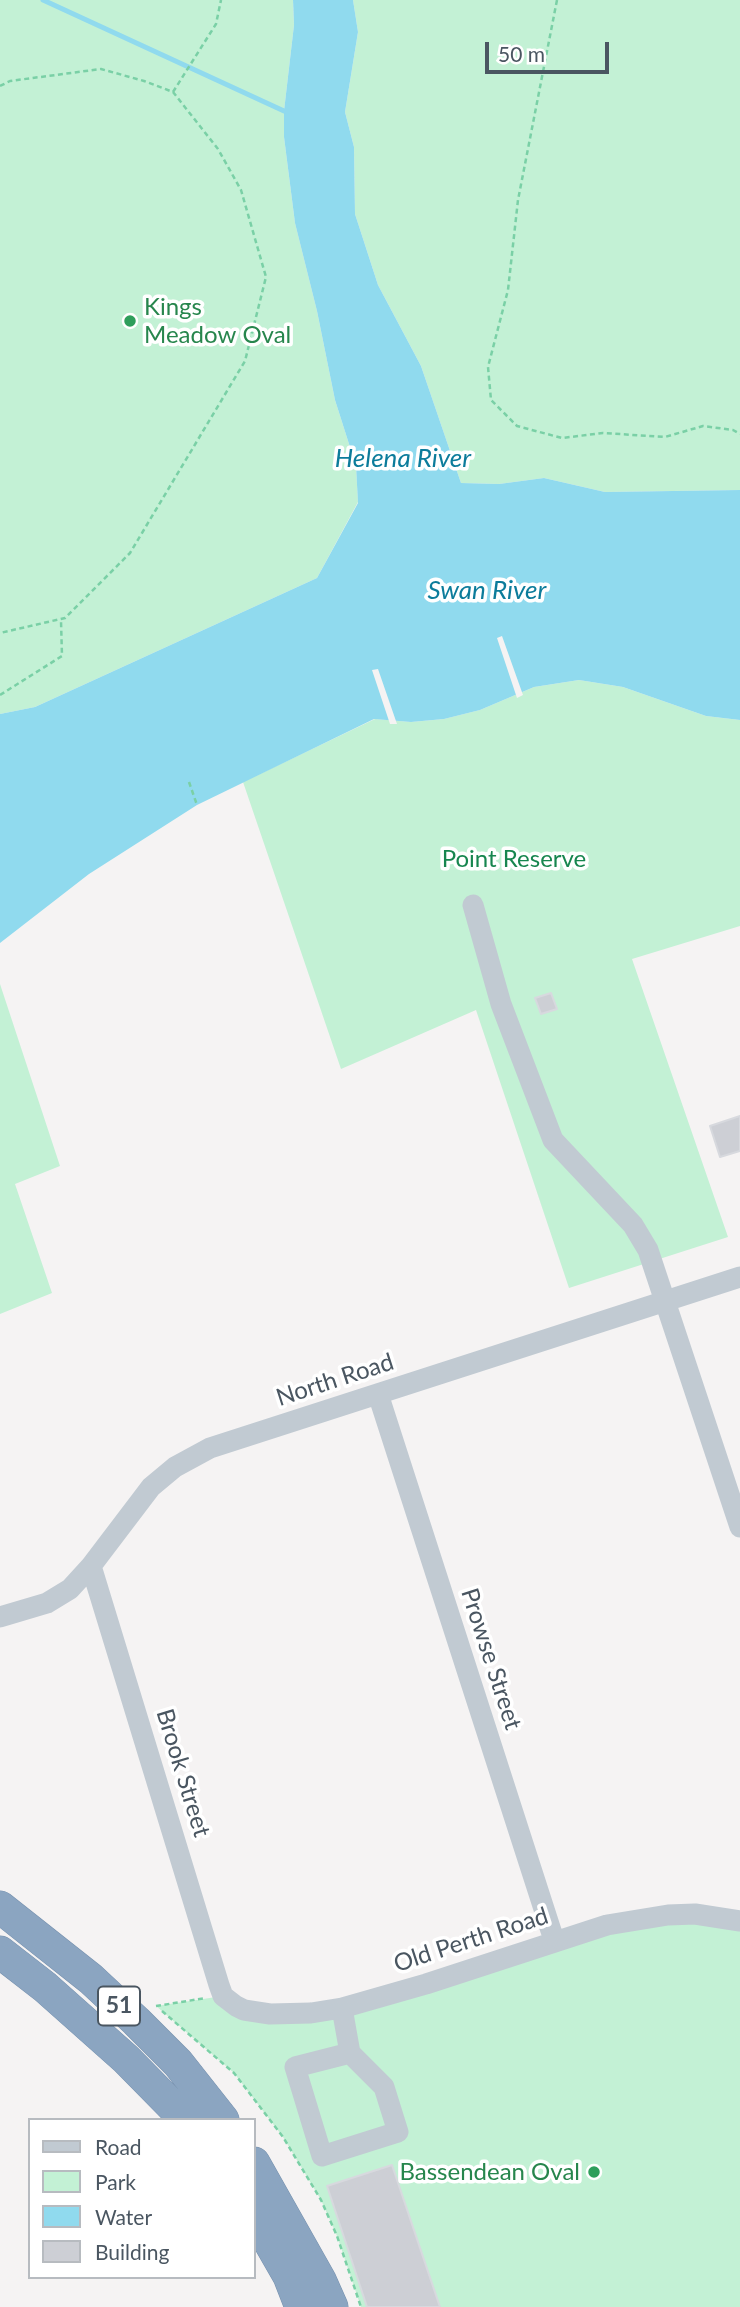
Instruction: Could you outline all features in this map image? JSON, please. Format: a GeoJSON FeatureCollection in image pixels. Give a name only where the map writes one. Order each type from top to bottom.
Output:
{"type":"FeatureCollection","features":[{"type":"Feature","properties":{"kind":"highway","name":"51"},"geometry":{"type":"LineString","coordinates":[[0,1907],[91,1979],[136,2021],[178,2063],[221,2118]]}},
{"type":"Feature","properties":{"kind":"highway","name":"51"},"geometry":{"type":"LineString","coordinates":[[0,1952],[46,1987],[126,2059],[184,2118]]}},
{"type":"Feature","properties":{"kind":"highway"},"geometry":{"type":"LineString","coordinates":[[256,2167],[320,2280],[332,2307]]}},
{"type":"Feature","properties":{"kind":"highway"},"geometry":{"type":"LineString","coordinates":[[256,2218],[289,2276],[301,2307]]}},
{"type":"Feature","properties":{"kind":"street"},"geometry":{"type":"LineString","coordinates":[[473,905],[501,1004],[553,1140],[642,1237],[666,1301],[740,1527]]}},
{"type":"Feature","properties":{"kind":"street","name":"North Road"},"geometry":{"type":"LineString","coordinates":[[0,1617],[47,1603],[70,1589],[152,1487],[183,1462],[211,1448],[740,1278]]}},
{"type":"Feature","properties":{"kind":"street","name":"Prowse Street"},"geometry":{"type":"LineString","coordinates":[[378,1394],[554,1940]]}},
{"type":"Feature","properties":{"kind":"street","name":"Brook Street"},"geometry":{"type":"LineString","coordinates":[[91,1566],[223,1996]]}},
{"type":"Feature","properties":{"kind":"street","name":"Old Perth Road"},"geometry":{"type":"LineString","coordinates":[[223,1996],[244,2010],[270,2014],[342,2008],[607,1924],[695,1914],[740,1921]]}},
{"type":"Feature","properties":{"kind":"street"},"geometry":{"type":"LineString","coordinates":[[342,2008],[350,2053],[384,2087],[398,2132],[322,2155],[295,2067],[350,2053]]}},
{"type":"Feature","properties":{"kind":"path"},"geometry":{"type":"LineString","coordinates":[[173,92],[216,24],[220,0]]}},
{"type":"Feature","properties":{"kind":"path"},"geometry":{"type":"LineString","coordinates":[[557,0],[518,200],[508,290],[488,367],[491,400],[517,426],[562,438],[603,433],[665,437],[703,426],[733,430],[740,434]]}},
{"type":"Feature","properties":{"kind":"path"},"geometry":{"type":"LineString","coordinates":[[0,86],[10,81],[101,69],[173,92],[218,149],[242,190],[266,277],[245,361],[130,553],[65,618],[0,633]]}},
{"type":"Feature","properties":{"kind":"path"},"geometry":{"type":"LineString","coordinates":[[0,695],[62,656],[61,621]]}},
{"type":"Feature","properties":{"kind":"path"},"geometry":{"type":"LineString","coordinates":[[189,782],[197,805]]}},
{"type":"Feature","properties":{"kind":"path"},"geometry":{"type":"LineString","coordinates":[[156,2006],[223,1996]]}},
{"type":"Feature","properties":{"kind":"green space"},"geometry":{"type":"Polygon","coordinates":[[[0,0],[293,0],[294,25],[284,111],[284,137],[295,223],[335,400],[356,466],[358,502],[317,578],[35,707],[0,714],[0,0]]]}},
{"type":"Feature","properties":{"kind":"green space"},"geometry":{"type":"Polygon","coordinates":[[[353,0],[740,0],[740,490],[605,492],[544,478],[499,484],[461,483],[421,366],[378,285],[355,214],[354,147],[345,112],[358,32],[353,0]]]}},
{"type":"Feature","properties":{"kind":"green space","name":"Point Reserve"},"geometry":{"type":"Polygon","coordinates":[[[579,680],[623,687],[706,716],[740,720],[740,926],[632,959],[728,1237],[569,1288],[476,1010],[341,1069],[243,782],[375,719],[411,722],[444,719],[480,710],[534,687],[579,680]]]}},
{"type":"Feature","properties":{"kind":"green space"},"geometry":{"type":"Polygon","coordinates":[[[0,984],[60,1166],[15,1184],[52,1293],[0,1314],[0,984]]]}},
{"type":"Feature","properties":{"kind":"green space"},"geometry":{"type":"Polygon","coordinates":[[[740,1921],[740,2307],[361,2307],[337,2236],[321,2200],[283,2137],[234,2073],[156,2006],[223,1996],[285,2014],[607,1925],[740,1921]]]}},
{"type":"Feature","properties":{"kind":"water","name":"Swan River"},"geometry":{"type":"Polygon","coordinates":[[[293,0],[353,0],[358,32],[345,112],[354,147],[355,214],[378,285],[421,366],[461,483],[499,484],[544,478],[605,492],[740,490],[740,720],[706,716],[623,687],[579,680],[534,687],[480,710],[444,719],[411,722],[374,719],[197,805],[89,874],[0,943],[0,714],[35,707],[317,578],[358,503],[356,466],[335,400],[295,223],[284,137],[284,111],[294,25],[293,0]]]}},
{"type":"Feature","properties":{"kind":"pier"},"geometry":{"type":"Polygon","coordinates":[[[502,636],[523,695],[517,698],[497,638],[502,636]]]}},
{"type":"Feature","properties":{"kind":"pier"},"geometry":{"type":"Polygon","coordinates":[[[378,669],[397,724],[390,724],[372,670],[378,669]]]}},
{"type":"Feature","properties":{"kind":"building"},"geometry":{"type":"Polygon","coordinates":[[[551,993],[557,1009],[541,1014],[535,998],[551,993]]]}},
{"type":"Feature","properties":{"kind":"building"},"geometry":{"type":"Polygon","coordinates":[[[740,1116],[740,1151],[720,1157],[710,1126],[740,1116]]]}},
{"type":"Feature","properties":{"kind":"building"},"geometry":{"type":"Polygon","coordinates":[[[392,2165],[440,2307],[367,2307],[327,2186],[392,2165]]]}},
{"type":"Feature","properties":{"kind":"waterway"},"geometry":{"type":"LineString","coordinates":[[43,0],[284,111]]}},
{"type":"Feature","properties":{"kind":"place","name":"Kings Meadow Oval"},"geometry":{"type":"Point","coordinates":[130,321]}},
{"type":"Feature","properties":{"kind":"place","name":"Bassendean Oval"},"geometry":{"type":"Point","coordinates":[594,2172]}},
{"type":"Feature","properties":{"kind":"water label","name":"Helena River"},"geometry":{"type":"Point","coordinates":[403,459]}}]}
